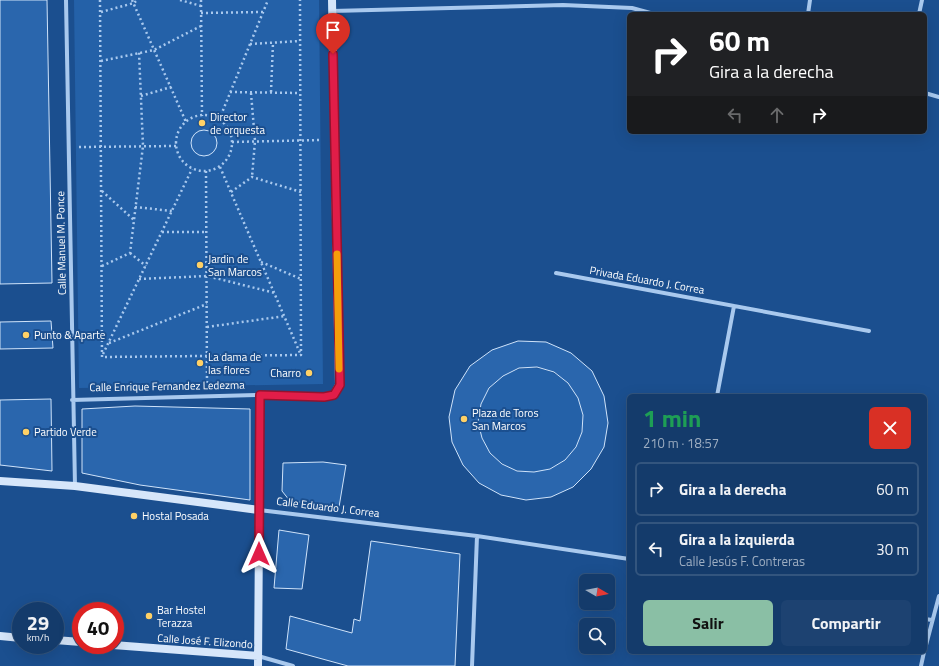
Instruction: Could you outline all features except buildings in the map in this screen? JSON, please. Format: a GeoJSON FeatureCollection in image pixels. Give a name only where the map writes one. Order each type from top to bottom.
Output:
{"type":"FeatureCollection","features":[{"type":"Feature","properties":{"kind":"street","name":"Calle Manuel M. Ponce"},"geometry":{"type":"LineString","coordinates":[[66,0],[72,400],[75,486]]}},
{"type":"Feature","properties":{"kind":"street"},"geometry":{"type":"LineString","coordinates":[[332,0],[334,140]]}},
{"type":"Feature","properties":{"kind":"street"},"geometry":{"type":"LineString","coordinates":[[563,0],[563,5]]}},
{"type":"Feature","properties":{"kind":"street"},"geometry":{"type":"LineString","coordinates":[[808,12],[810,0]]}},
{"type":"Feature","properties":{"kind":"street"},"geometry":{"type":"LineString","coordinates":[[919,12],[922,0]]}},
{"type":"Feature","properties":{"kind":"street"},"geometry":{"type":"LineString","coordinates":[[332,12],[563,5],[632,8],[647,12]]}},
{"type":"Feature","properties":{"kind":"street"},"geometry":{"type":"LineString","coordinates":[[927,94],[939,97]]}},
{"type":"Feature","properties":{"kind":"street","name":"Calle Enrique Fernandez Ledezma"},"geometry":{"type":"LineString","coordinates":[[72,400],[260,395],[324,397],[334,395],[340,385],[334,140]]}},
{"type":"Feature","properties":{"kind":"street","name":"Privada Eduardo J. Correa"},"geometry":{"type":"LineString","coordinates":[[556,273],[869,331]]}},
{"type":"Feature","properties":{"kind":"street"},"geometry":{"type":"LineString","coordinates":[[717,394],[734,306]]}},
{"type":"Feature","properties":{"kind":"street"},"geometry":{"type":"LineString","coordinates":[[258,666],[260,395]]}},
{"type":"Feature","properties":{"kind":"street","name":"Calle Eduardo J. Correa"},"geometry":{"type":"LineString","coordinates":[[0,480],[75,486],[478,536],[627,559]]}},
{"type":"Feature","properties":{"kind":"street"},"geometry":{"type":"LineString","coordinates":[[472,666],[478,536]]}},
{"type":"Feature","properties":{"kind":"street"},"geometry":{"type":"LineString","coordinates":[[927,641],[939,596]]}},
{"type":"Feature","properties":{"kind":"street"},"geometry":{"type":"LineString","coordinates":[[927,619],[932,620]]}},
{"type":"Feature","properties":{"kind":"street"},"geometry":{"type":"LineString","coordinates":[[0,636],[12,637]]}},
{"type":"Feature","properties":{"kind":"street","name":"Calle José F. Elizondo"},"geometry":{"type":"LineString","coordinates":[[124,646],[258,656],[293,666]]}},
{"type":"Feature","properties":{"kind":"street"},"geometry":{"type":"LineString","coordinates":[[921,666],[924,654]]}},
{"type":"Feature","properties":{"kind":"path"},"geometry":{"type":"LineString","coordinates":[[100,0],[102,357]]}},
{"type":"Feature","properties":{"kind":"path"},"geometry":{"type":"LineString","coordinates":[[100,12],[137,0]]}},
{"type":"Feature","properties":{"kind":"path"},"geometry":{"type":"LineString","coordinates":[[180,0],[201,6]]}},
{"type":"Feature","properties":{"kind":"path"},"geometry":{"type":"LineString","coordinates":[[201,0],[202,116]]}},
{"type":"Feature","properties":{"kind":"path"},"geometry":{"type":"LineString","coordinates":[[219,120],[268,0]]}},
{"type":"Feature","properties":{"kind":"path"},"geometry":{"type":"LineString","coordinates":[[300,0],[302,355]]}},
{"type":"Feature","properties":{"kind":"path"},"geometry":{"type":"LineString","coordinates":[[133,2],[186,122]]}},
{"type":"Feature","properties":{"kind":"path"},"geometry":{"type":"LineString","coordinates":[[201,13],[263,12]]}},
{"type":"Feature","properties":{"kind":"path"},"geometry":{"type":"LineString","coordinates":[[101,61],[154,50],[201,26]]}},
{"type":"Feature","properties":{"kind":"path"},"geometry":{"type":"LineString","coordinates":[[250,44],[300,41]]}},
{"type":"Feature","properties":{"kind":"path"},"geometry":{"type":"LineString","coordinates":[[271,92],[273,43]]}},
{"type":"Feature","properties":{"kind":"path"},"geometry":{"type":"LineString","coordinates":[[130,253],[143,146],[139,52]]}},
{"type":"Feature","properties":{"kind":"path"},"geometry":{"type":"LineString","coordinates":[[141,96],[170,87]]}},
{"type":"Feature","properties":{"kind":"path"},"geometry":{"type":"LineString","coordinates":[[230,92],[300,93]]}},
{"type":"Feature","properties":{"kind":"path"},"geometry":{"type":"LineString","coordinates":[[231,192],[252,177],[255,142],[251,92]]}},
{"type":"Feature","properties":{"kind":"path"},"geometry":{"type":"LineString","coordinates":[[202,116],[219,120],[226,126],[232,142],[231,152],[220,167],[206,171],[192,169],[184,163],[176,146],[180,129],[186,122],[202,116]]}},
{"type":"Feature","properties":{"kind":"path"},"geometry":{"type":"LineString","coordinates":[[232,142],[334,140]]}},
{"type":"Feature","properties":{"kind":"path"},"geometry":{"type":"LineString","coordinates":[[68,147],[176,146]]}},
{"type":"Feature","properties":{"kind":"path"},"geometry":{"type":"LineString","coordinates":[[220,167],[302,355]]}},
{"type":"Feature","properties":{"kind":"path"},"geometry":{"type":"LineString","coordinates":[[102,357],[192,169]]}},
{"type":"Feature","properties":{"kind":"path"},"geometry":{"type":"LineString","coordinates":[[206,171],[208,396]]}},
{"type":"Feature","properties":{"kind":"path"},"geometry":{"type":"LineString","coordinates":[[252,177],[300,192]]}},
{"type":"Feature","properties":{"kind":"path"},"geometry":{"type":"LineString","coordinates":[[101,191],[134,220]]}},
{"type":"Feature","properties":{"kind":"path"},"geometry":{"type":"LineString","coordinates":[[135,207],[172,210]]}},
{"type":"Feature","properties":{"kind":"path"},"geometry":{"type":"LineString","coordinates":[[162,232],[206,232]]}},
{"type":"Feature","properties":{"kind":"path"},"geometry":{"type":"LineString","coordinates":[[102,266],[130,253]]}},
{"type":"Feature","properties":{"kind":"path"},"geometry":{"type":"LineString","coordinates":[[130,253],[146,266]]}},
{"type":"Feature","properties":{"kind":"path"},"geometry":{"type":"LineString","coordinates":[[261,262],[301,279]]}},
{"type":"Feature","properties":{"kind":"path"},"geometry":{"type":"LineString","coordinates":[[139,279],[207,276],[275,293]]}},
{"type":"Feature","properties":{"kind":"path"},"geometry":{"type":"LineString","coordinates":[[108,343],[207,304]]}},
{"type":"Feature","properties":{"kind":"path"},"geometry":{"type":"LineString","coordinates":[[207,327],[285,316]]}},
{"type":"Feature","properties":{"kind":"path"},"geometry":{"type":"LineString","coordinates":[[102,357],[302,355]]}},
{"type":"Feature","properties":{"kind":"shaded area","name":"Jardin de San Marcos"},"geometry":{"type":"Polygon","coordinates":[[[74,0],[319,0],[323,384],[79,388],[74,0]]]}},
{"type":"Feature","properties":{"kind":"shaded area"},"geometry":{"type":"Polygon","coordinates":[[[531,368],[551,372],[568,383],[579,400],[583,420],[579,440],[568,457],[551,468],[531,472],[511,468],[494,457],[483,440],[479,420],[483,400],[494,383],[511,372],[531,368]]]}},
{"type":"Feature","properties":{"kind":"slow traffic"},"geometry":{"type":"LineString","coordinates":[[337,254],[339,369]]}},
{"type":"Feature","properties":{"kind":"place","name":"Director de orquesta"},"geometry":{"type":"Point","coordinates":[202,123]}},
{"type":"Feature","properties":{"kind":"place","name":"Jardin de San Marcos"},"geometry":{"type":"Point","coordinates":[200,265]}},
{"type":"Feature","properties":{"kind":"place","name":"Punto & Aparte"},"geometry":{"type":"Point","coordinates":[26,335]}},
{"type":"Feature","properties":{"kind":"place","name":"La dama de las flores"},"geometry":{"type":"Point","coordinates":[200,363]}},
{"type":"Feature","properties":{"kind":"place","name":"Charro"},"geometry":{"type":"Point","coordinates":[309,373]}},
{"type":"Feature","properties":{"kind":"place","name":"Plaza de Toros San Marcos"},"geometry":{"type":"Point","coordinates":[464,419]}},
{"type":"Feature","properties":{"kind":"place","name":"Partido Verde"},"geometry":{"type":"Point","coordinates":[26,432]}},
{"type":"Feature","properties":{"kind":"place","name":"Hostal Posada"},"geometry":{"type":"Point","coordinates":[134,516]}},
{"type":"Feature","properties":{"kind":"place","name":"Bar Hostel Terazza"},"geometry":{"type":"Point","coordinates":[149,616]}},
{"type":"Feature","properties":{"kind":"route"},"geometry":{"type":"LineString","coordinates":[[259,554],[260,395],[324,397],[334,395],[340,385],[333,54]]}}]}
